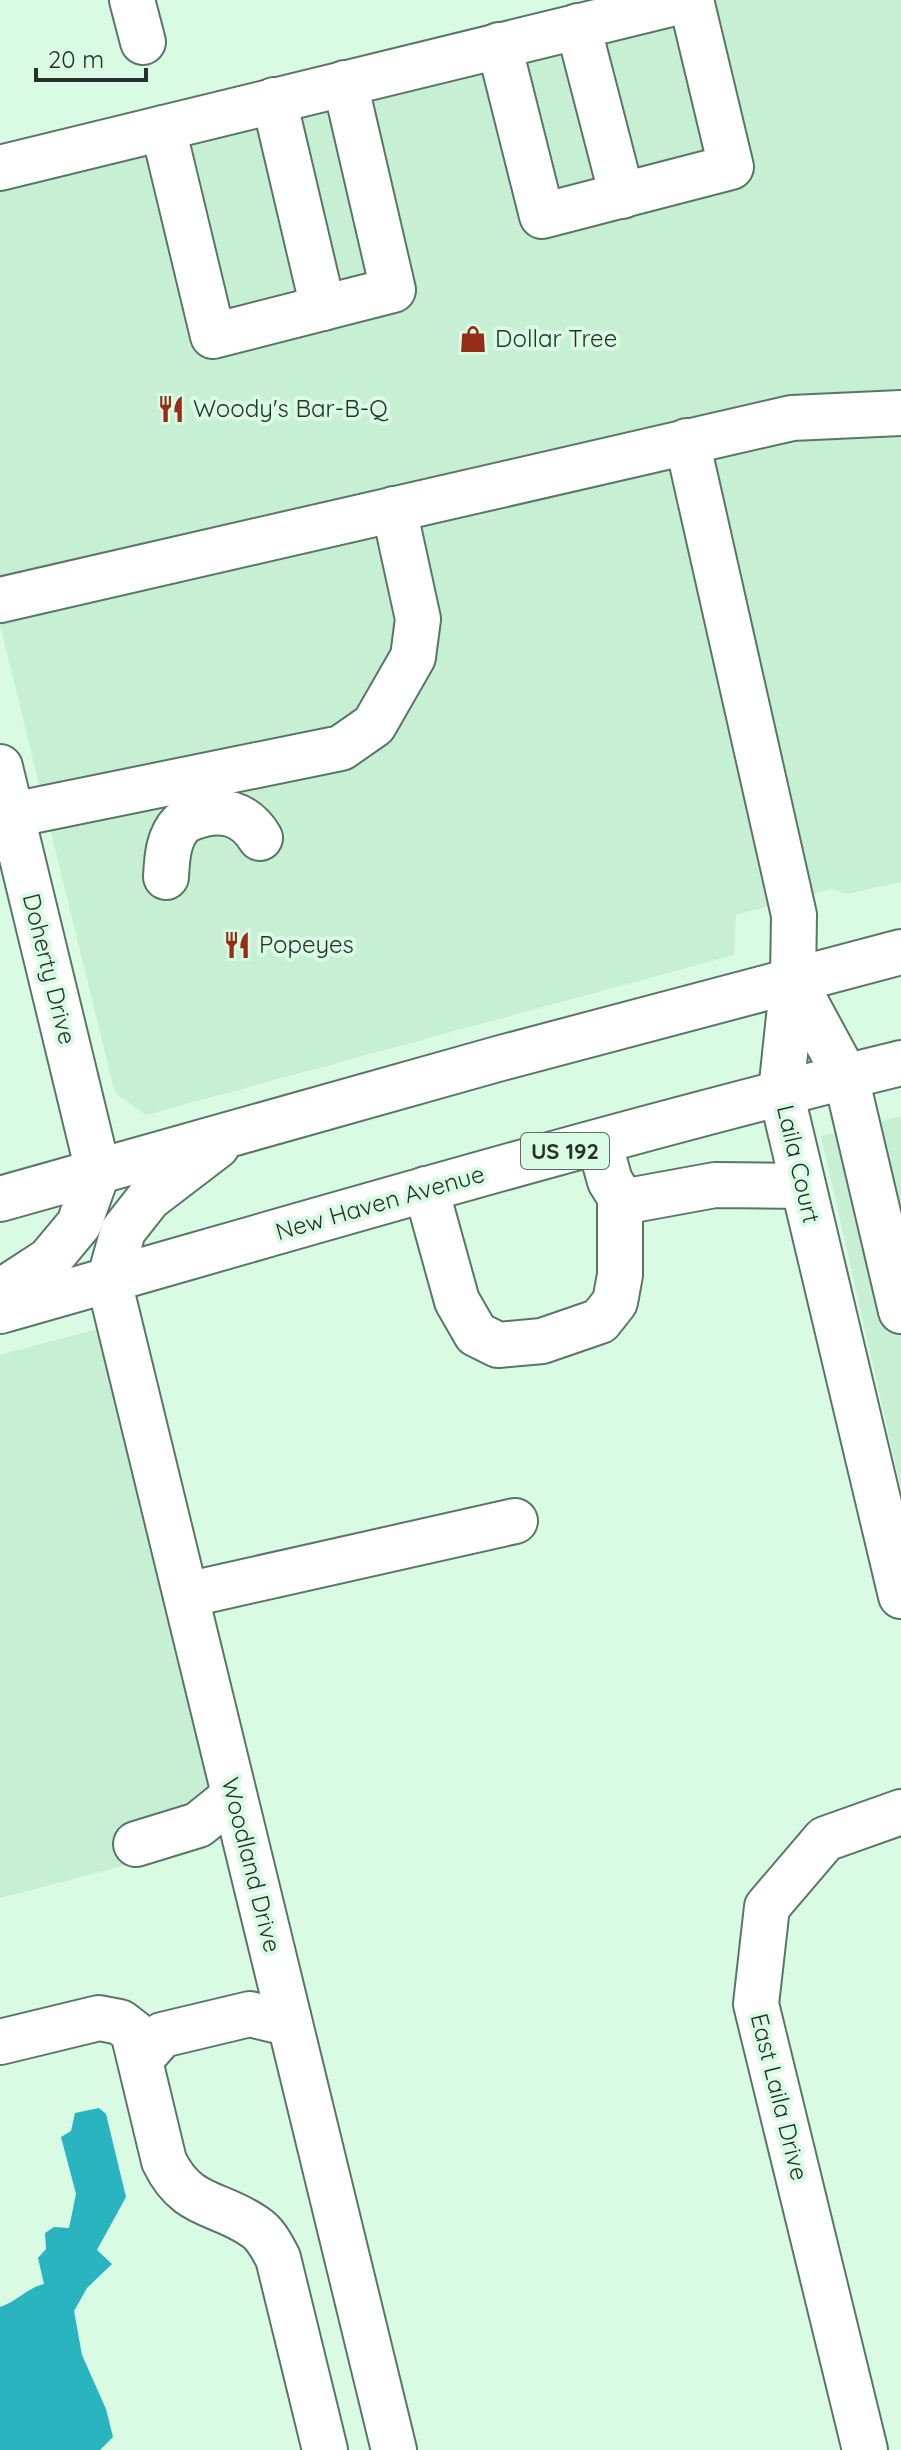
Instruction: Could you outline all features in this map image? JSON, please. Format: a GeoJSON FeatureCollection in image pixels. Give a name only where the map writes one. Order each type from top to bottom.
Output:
{"type":"FeatureCollection","features":[{"type":"Feature","properties":{"kind":"street"},"geometry":{"type":"LineString","coordinates":[[132,0],[143,42]]}},
{"type":"Feature","properties":{"kind":"street"},"geometry":{"type":"LineString","coordinates":[[0,168],[499,45],[689,0],[731,167],[542,216],[499,45]]}},
{"type":"Feature","properties":{"kind":"street"},"geometry":{"type":"LineString","coordinates":[[578,26],[622,196]]}},
{"type":"Feature","properties":{"kind":"street"},"geometry":{"type":"LineString","coordinates":[[163,128],[213,336],[393,290],[345,83]]}},
{"type":"Feature","properties":{"kind":"street"},"geometry":{"type":"LineString","coordinates":[[274,100],[323,308]]}},
{"type":"Feature","properties":{"kind":"street"},"geometry":{"type":"LineString","coordinates":[[0,600],[792,418],[901,413]]}},
{"type":"Feature","properties":{"kind":"street","name":"Laila Court"},"geometry":{"type":"LineString","coordinates":[[687,441],[794,915],[793,979],[781,1092],[901,1596]]}},
{"type":"Feature","properties":{"kind":"street"},"geometry":{"type":"LineString","coordinates":[[12,815],[341,748],[374,725],[413,657],[418,619],[394,509]]}},
{"type":"Feature","properties":{"kind":"street","name":"Doherty Drive"},"geometry":{"type":"LineString","coordinates":[[0,767],[98,1171]]}},
{"type":"Feature","properties":{"kind":"street"},"geometry":{"type":"LineString","coordinates":[[166,877],[167,848],[183,821],[205,813],[222,812],[240,816],[260,838]]}},
{"type":"Feature","properties":{"kind":"street"},"geometry":{"type":"LineString","coordinates":[[0,1199],[793,979],[901,952]]}},
{"type":"Feature","properties":{"kind":"street"},"geometry":{"type":"LineString","coordinates":[[793,979],[846,1077],[901,1311]]}},
{"type":"Feature","properties":{"kind":"street","name":"New Haven Avenue"},"geometry":{"type":"LineString","coordinates":[[0,1311],[426,1189],[781,1092],[901,1063]]}},
{"type":"Feature","properties":{"kind":"street"},"geometry":{"type":"LineString","coordinates":[[109,1281],[123,1231],[149,1198],[234,1133]]}},
{"type":"Feature","properties":{"kind":"street"},"geometry":{"type":"LineString","coordinates":[[426,1189],[457,1301],[476,1334],[498,1345],[542,1341],[600,1321],[615,1302],[620,1275],[620,1197],[610,1181],[599,1142]]}},
{"type":"Feature","properties":{"kind":"street"},"geometry":{"type":"LineString","coordinates":[[0,1292],[49,1260],[79,1224],[98,1171]]}},
{"type":"Feature","properties":{"kind":"street"},"geometry":{"type":"LineString","coordinates":[[620,1197],[633,1200],[715,1185],[803,1186]]}},
{"type":"Feature","properties":{"kind":"street","name":"Woodland Drive"},"geometry":{"type":"LineString","coordinates":[[109,1281],[234,1796],[281,2018],[394,2450]]}},
{"type":"Feature","properties":{"kind":"street"},"geometry":{"type":"LineString","coordinates":[[186,1595],[515,1521]]}},
{"type":"Feature","properties":{"kind":"street"},"geometry":{"type":"LineString","coordinates":[[136,1844],[198,1825],[234,1796]]}},
{"type":"Feature","properties":{"kind":"street","name":"East Laila Drive"},"geometry":{"type":"LineString","coordinates":[[865,2450],[756,2004],[767,1907],[825,1839],[901,1812]]}},
{"type":"Feature","properties":{"kind":"street"},"geometry":{"type":"LineString","coordinates":[[0,2042],[99,2018],[120,2022],[133,2032],[143,2054],[164,2161],[173,2181],[190,2196],[257,2228],[278,2258],[325,2450]]}},
{"type":"Feature","properties":{"kind":"street"},"geometry":{"type":"LineString","coordinates":[[143,2054],[168,2062],[206,2038],[257,2039],[281,2018]]}},
{"type":"Feature","properties":{"kind":"shaded area"},"geometry":{"type":"Polygon","coordinates":[[[590,0],[901,0],[901,882],[848,894],[832,889],[736,915],[734,955],[146,1115],[115,1093],[0,625],[0,150],[590,0]]]}},
{"type":"Feature","properties":{"kind":"shaded area"},"geometry":{"type":"Polygon","coordinates":[[[901,1116],[901,1489],[821,1136],[901,1116]]]}},
{"type":"Feature","properties":{"kind":"shaded area"},"geometry":{"type":"Polygon","coordinates":[[[101,1328],[226,1839],[0,1898],[0,1355],[101,1328]]]}},
{"type":"Feature","properties":{"kind":"water"},"geometry":{"type":"Polygon","coordinates":[[[99,2108],[106,2114],[126,2197],[97,2250],[112,2264],[87,2288],[74,2311],[82,2355],[106,2409],[113,2437],[100,2450],[0,2450],[0,2307],[44,2284],[38,2258],[46,2249],[45,2233],[54,2227],[69,2228],[76,2194],[61,2137],[71,2131],[75,2113],[99,2108]]]}},
{"type":"Feature","properties":{"kind":"place","name":"Dollar Tree"},"geometry":{"type":"Point","coordinates":[473,339]}},
{"type":"Feature","properties":{"kind":"place","name":"Woody's Bar-B-Q"},"geometry":{"type":"Point","coordinates":[171,409]}},
{"type":"Feature","properties":{"kind":"place","name":"Popeyes"},"geometry":{"type":"Point","coordinates":[237,945]}}]}
